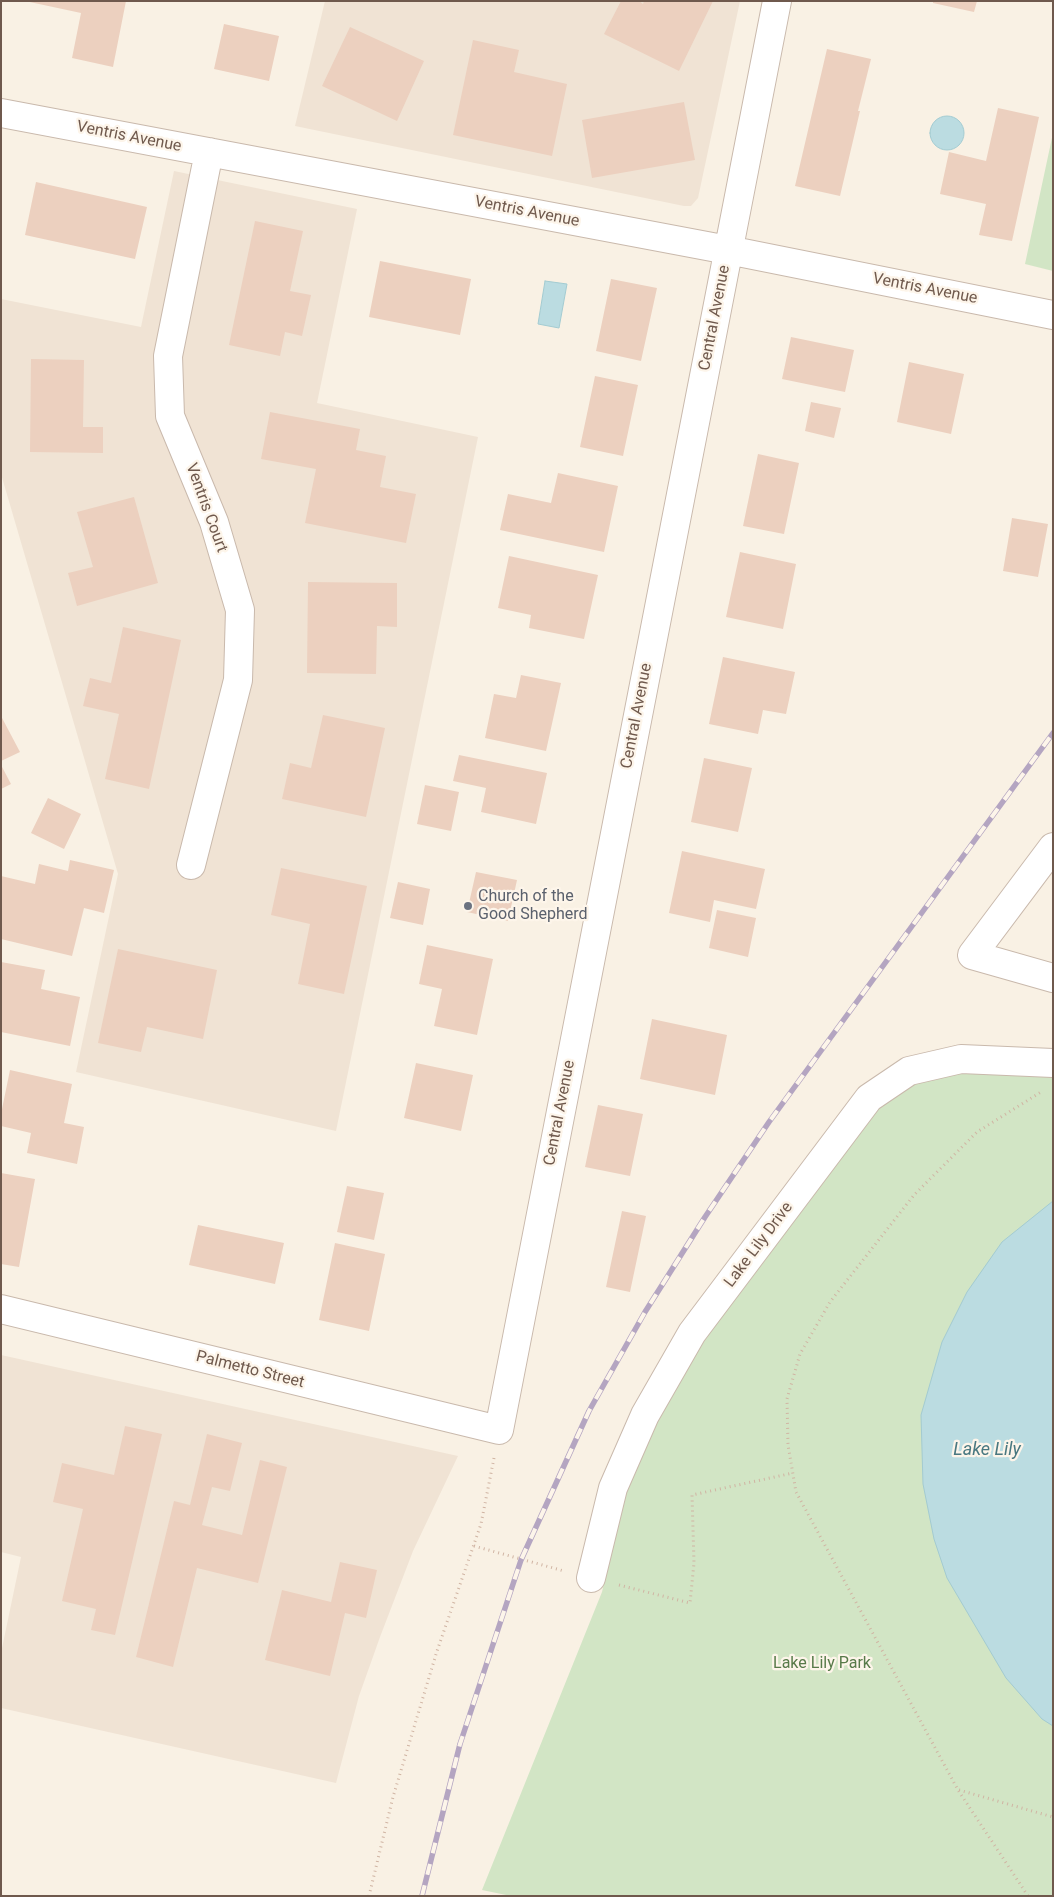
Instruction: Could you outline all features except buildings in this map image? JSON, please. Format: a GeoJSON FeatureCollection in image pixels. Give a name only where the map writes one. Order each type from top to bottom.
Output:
{"type":"FeatureCollection","features":[{"type":"Feature","properties":{"kind":"street","name":"Central Avenue"},"geometry":{"type":"LineString","coordinates":[[499,1430],[777,1]]}},
{"type":"Feature","properties":{"kind":"street","name":"Ventris Avenue"},"geometry":{"type":"LineString","coordinates":[[1,113],[728,250],[1053,314]]}},
{"type":"Feature","properties":{"kind":"street","name":"Ventris Court"},"geometry":{"type":"LineString","coordinates":[[191,865],[238,680],[240,610],[214,522],[170,416],[168,356],[209,152]]}},
{"type":"Feature","properties":{"kind":"street"},"geometry":{"type":"LineString","coordinates":[[1053,847],[972,955],[1053,978]]}},
{"type":"Feature","properties":{"kind":"street","name":"Lake Lily Drive"},"geometry":{"type":"LineString","coordinates":[[591,1578],[613,1488],[645,1414],[692,1333],[869,1098],[909,1071],[960,1059],[1050,1075]]}},
{"type":"Feature","properties":{"kind":"street","name":"Palmetto Street"},"geometry":{"type":"LineString","coordinates":[[1,1309],[499,1430]]}},
{"type":"Feature","properties":{"kind":"path"},"geometry":{"type":"LineString","coordinates":[[1028,1896],[958,1790],[800,1501],[796,1492],[788,1445],[787,1399],[800,1354],[830,1302],[914,1195],[977,1132],[1050,1075]]}},
{"type":"Feature","properties":{"kind":"path"},"geometry":{"type":"LineString","coordinates":[[369,1896],[393,1796],[436,1651],[481,1524],[499,1430]]}},
{"type":"Feature","properties":{"kind":"path"},"geometry":{"type":"LineString","coordinates":[[474,1546],[690,1603],[694,1563],[692,1495],[793,1473]]}},
{"type":"Feature","properties":{"kind":"path"},"geometry":{"type":"LineString","coordinates":[[958,1790],[1053,1817]]}},
{"type":"Feature","properties":{"kind":"shaded area"},"geometry":{"type":"Polygon","coordinates":[[[325,1],[740,1],[698,198],[691,206],[684,206],[295,126],[325,1]]]}},
{"type":"Feature","properties":{"kind":"shaded area"},"geometry":{"type":"Polygon","coordinates":[[[174,171],[357,209],[317,403],[478,437],[336,1131],[76,1072],[118,874],[1,474],[1,299],[141,327],[174,171]]]}},
{"type":"Feature","properties":{"kind":"shaded area"},"geometry":{"type":"Polygon","coordinates":[[[1,1355],[458,1456],[413,1551],[380,1637],[359,1696],[336,1783],[1,1708],[1,1653],[21,1557],[1,1552],[1,1355]]]}},
{"type":"Feature","properties":{"kind":"green space"},"geometry":{"type":"Polygon","coordinates":[[[1053,133],[1053,271],[1025,264],[1053,133]]]}},
{"type":"Feature","properties":{"kind":"green space","name":"Lake Lily Park"},"geometry":{"type":"Polygon","coordinates":[[[963,1071],[1053,1072],[1053,1896],[511,1896],[482,1890],[602,1592],[626,1488],[656,1414],[704,1332],[873,1106],[913,1084],[963,1071]]]}},
{"type":"Feature","properties":{"kind":"water"},"geometry":{"type":"Polygon","coordinates":[[[947,116],[959,121],[964,133],[959,145],[947,150],[935,145],[930,133],[935,121],[947,116]]]}},
{"type":"Feature","properties":{"kind":"water"},"geometry":{"type":"Polygon","coordinates":[[[545,281],[567,284],[559,328],[538,324],[545,281]]]}},
{"type":"Feature","properties":{"kind":"water","name":"Lake Lily"},"geometry":{"type":"Polygon","coordinates":[[[1053,1201],[1053,1726],[1042,1719],[1006,1678],[947,1578],[934,1539],[923,1484],[921,1415],[942,1342],[967,1292],[1002,1242],[1053,1201]]]}},
{"type":"Feature","properties":{"kind":"railway"},"geometry":{"type":"LineString","coordinates":[[422,1896],[460,1744],[521,1560],[589,1411],[645,1312],[705,1217],[769,1122],[1053,733]]}},
{"type":"Feature","properties":{"kind":"place","name":"Church of the Good Shepherd"},"geometry":{"type":"Point","coordinates":[468,906]}}]}
